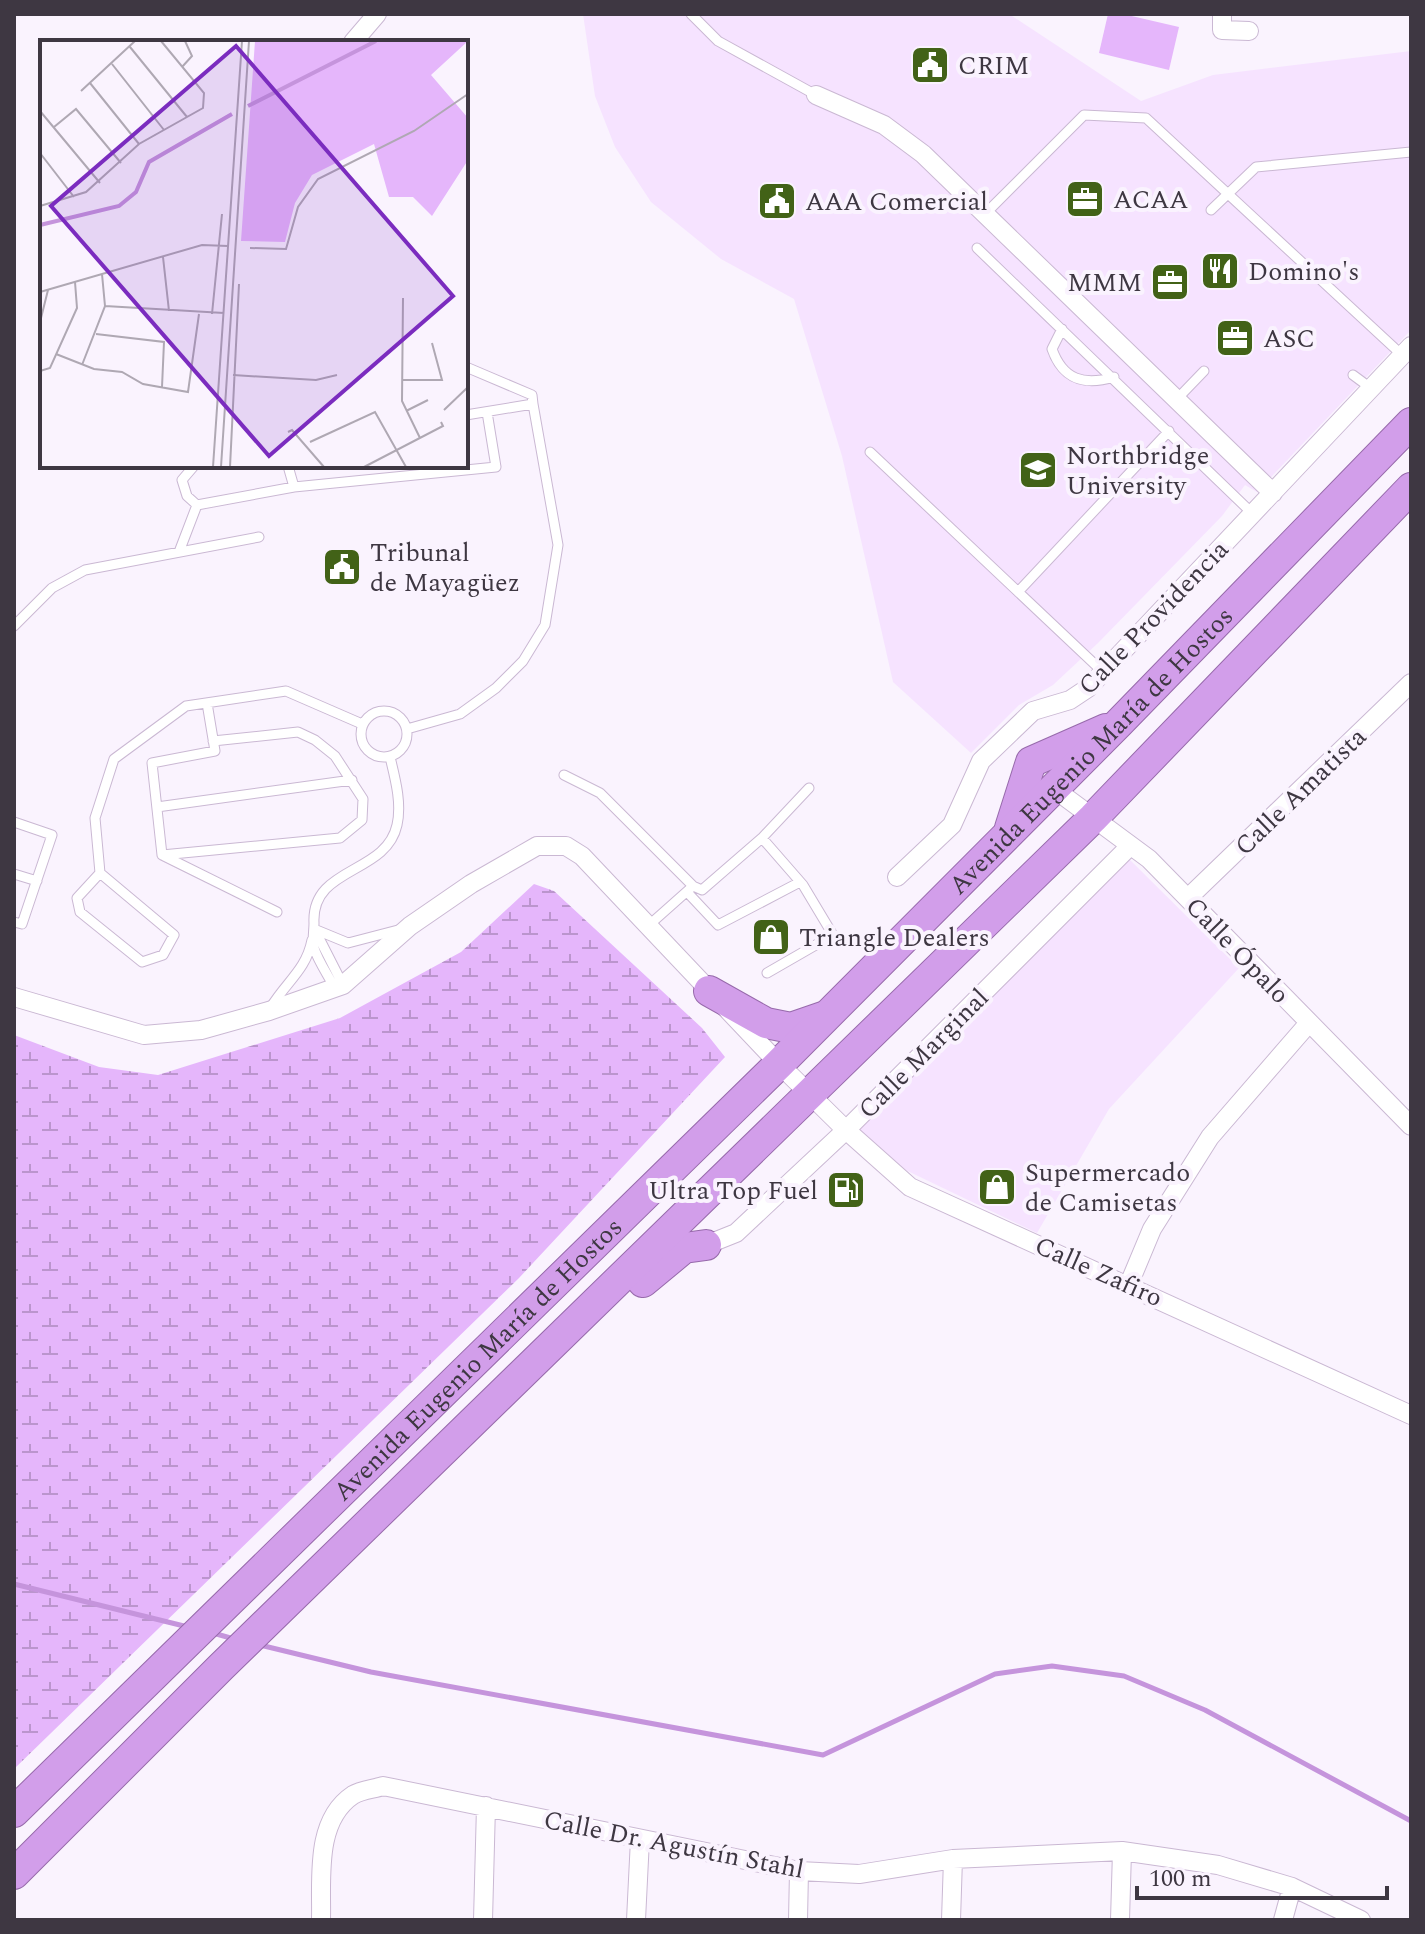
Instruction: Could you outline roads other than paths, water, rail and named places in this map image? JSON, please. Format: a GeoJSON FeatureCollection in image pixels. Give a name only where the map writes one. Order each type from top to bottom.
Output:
{"type":"FeatureCollection","features":[{"type":"Feature","properties":{"kind":"highway","name":"Avenida Eugenio María de Hostos"},"geometry":{"type":"LineString","coordinates":[[14,1812],[779,1064],[1119,723],[1411,423]]}},
{"type":"Feature","properties":{"kind":"highway","name":"Avenida Eugenio María de Hostos"},"geometry":{"type":"LineString","coordinates":[[14,1874],[221,1667],[1093,818],[1411,488]]}},
{"type":"Feature","properties":{"kind":"highway"},"geometry":{"type":"LineString","coordinates":[[1009,831],[1031,762],[1119,723]]}},
{"type":"Feature","properties":{"kind":"highway"},"geometry":{"type":"LineString","coordinates":[[709,991],[766,1023],[791,1028],[825,1017]]}},
{"type":"Feature","properties":{"kind":"highway"},"geometry":{"type":"LineString","coordinates":[[482,1416],[684,1248],[706,1245]]}},
{"type":"Feature","properties":{"kind":"street"},"geometry":{"type":"LineString","coordinates":[[355,40],[377,14]]}},
{"type":"Feature","properties":{"kind":"street"},"geometry":{"type":"LineString","coordinates":[[1222,14],[1222,30],[1249,31]]}},
{"type":"Feature","properties":{"kind":"street"},"geometry":{"type":"LineString","coordinates":[[816,95],[884,125],[923,154],[1273,493]]}},
{"type":"Feature","properties":{"kind":"street","name":"Calle Providencia"},"geometry":{"type":"LineString","coordinates":[[897,877],[952,825],[981,761],[1033,711],[1070,700],[1103,672],[1407,350]]}},
{"type":"Feature","properties":{"kind":"street","name":"Calle Amatista"},"geometry":{"type":"LineString","coordinates":[[1188,898],[1411,683]]}},
{"type":"Feature","properties":{"kind":"street"},"geometry":{"type":"LineString","coordinates":[[1007,737],[1031,762]]}},
{"type":"Feature","properties":{"kind":"street","name":"Calle Ópalo"},"geometry":{"type":"LineString","coordinates":[[1053,788],[1149,859],[1411,1126]]}},
{"type":"Feature","properties":{"kind":"street","name":"Calle Zafiro"},"geometry":{"type":"LineString","coordinates":[[338,986],[410,926],[471,884],[537,846],[555,844],[582,856],[779,1064],[910,1187],[1129,1284],[1411,1415]]}},
{"type":"Feature","properties":{"kind":"street","name":"Calle Marginal"},"geometry":{"type":"LineString","coordinates":[[706,1245],[736,1233],[846,1130],[1130,846]]}},
{"type":"Feature","properties":{"kind":"street"},"geometry":{"type":"LineString","coordinates":[[14,997],[144,1035],[201,1030],[269,1011],[338,986]]}},
{"type":"Feature","properties":{"kind":"street"},"geometry":{"type":"LineString","coordinates":[[1129,1284],[1152,1229],[1210,1137],[1308,1024]]}},
{"type":"Feature","properties":{"kind":"street","name":"Calle Dr. Agustín Stahl"},"geometry":{"type":"LineString","coordinates":[[321,1920],[323,1848],[335,1812],[355,1794],[383,1786],[799,1871],[859,1874],[953,1859],[1122,1851],[1218,1865],[1292,1887],[1361,1920]]}},
{"type":"Feature","properties":{"kind":"street"},"geometry":{"type":"LineString","coordinates":[[483,1920],[486,1806]]}},
{"type":"Feature","properties":{"kind":"street"},"geometry":{"type":"LineString","coordinates":[[636,1920],[640,1839]]}},
{"type":"Feature","properties":{"kind":"street"},"geometry":{"type":"LineString","coordinates":[[1120,1920],[1122,1851]]}},
{"type":"Feature","properties":{"kind":"street"},"geometry":{"type":"LineString","coordinates":[[951,1920],[953,1859]]}},
{"type":"Feature","properties":{"kind":"street"},"geometry":{"type":"LineString","coordinates":[[798,1920],[799,1871]]}},
{"type":"Feature","properties":{"kind":"street"},"geometry":{"type":"LineString","coordinates":[[1283,1920],[1292,1887]]}},
{"type":"Feature","properties":{"kind":"lane"},"geometry":{"type":"LineString","coordinates":[[691,14],[730,48],[816,95]]}},
{"type":"Feature","properties":{"kind":"lane"},"geometry":{"type":"LineString","coordinates":[[985,214],[1084,115],[1146,118],[1407,350]]}},
{"type":"Feature","properties":{"kind":"lane"},"geometry":{"type":"LineString","coordinates":[[1211,210],[1256,167],[1411,152]]}},
{"type":"Feature","properties":{"kind":"lane"},"geometry":{"type":"LineString","coordinates":[[977,248],[1253,514]]}},
{"type":"Feature","properties":{"kind":"lane"},"geometry":{"type":"LineString","coordinates":[[1062,329],[1052,349],[1057,363],[1073,379],[1094,383],[1114,377]]}},
{"type":"Feature","properties":{"kind":"lane"},"geometry":{"type":"LineString","coordinates":[[407,729],[460,714],[496,688],[523,661],[545,625],[558,545],[532,395],[468,368]]}},
{"type":"Feature","properties":{"kind":"lane"},"geometry":{"type":"LineString","coordinates":[[1177,399],[1204,371]]}},
{"type":"Feature","properties":{"kind":"lane"},"geometry":{"type":"LineString","coordinates":[[1353,375],[1372,389]]}},
{"type":"Feature","properties":{"kind":"lane"},"geometry":{"type":"LineString","coordinates":[[468,415],[533,404]]}},
{"type":"Feature","properties":{"kind":"lane"},"geometry":{"type":"LineString","coordinates":[[197,505],[294,487],[496,467],[487,412]]}},
{"type":"Feature","properties":{"kind":"lane"},"geometry":{"type":"LineString","coordinates":[[1018,592],[1169,431]]}},
{"type":"Feature","properties":{"kind":"lane"},"geometry":{"type":"LineString","coordinates":[[870,452],[1103,672]]}},
{"type":"Feature","properties":{"kind":"lane"},"geometry":{"type":"LineString","coordinates":[[192,468],[182,480],[187,496],[197,505]]}},
{"type":"Feature","properties":{"kind":"lane"},"geometry":{"type":"LineString","coordinates":[[289,468],[294,487]]}},
{"type":"Feature","properties":{"kind":"lane"},"geometry":{"type":"LineString","coordinates":[[179,552],[197,505]]}},
{"type":"Feature","properties":{"kind":"lane"},"geometry":{"type":"LineString","coordinates":[[14,626],[52,588],[85,570],[259,537]]}},
{"type":"Feature","properties":{"kind":"lane"},"geometry":{"type":"LineString","coordinates":[[100,873],[77,898],[80,912],[142,962],[163,955],[174,935],[100,873],[95,818],[114,759],[186,706],[286,691],[362,724]]}},
{"type":"Feature","properties":{"kind":"lane"},"geometry":{"type":"LineString","coordinates":[[162,855],[152,763],[215,751],[207,703]]}},
{"type":"Feature","properties":{"kind":"lane"},"geometry":{"type":"LineString","coordinates":[[386,710],[399,716],[407,729],[404,746],[390,757],[372,755],[361,741],[362,724],[372,713],[386,710]]}},
{"type":"Feature","properties":{"kind":"lane"},"geometry":{"type":"LineString","coordinates":[[162,855],[340,838],[362,820],[363,799],[352,780],[335,756],[315,740],[298,732],[213,741]]}},
{"type":"Feature","properties":{"kind":"lane"},"geometry":{"type":"LineString","coordinates":[[338,986],[313,946],[313,912],[321,891],[341,875],[371,861],[385,848],[397,827],[398,805],[390,757]]}},
{"type":"Feature","properties":{"kind":"lane"},"geometry":{"type":"LineString","coordinates":[[564,775],[600,793],[690,889],[718,925],[800,882]]}},
{"type":"Feature","properties":{"kind":"lane"},"geometry":{"type":"LineString","coordinates":[[157,807],[352,780]]}},
{"type":"Feature","properties":{"kind":"lane"},"geometry":{"type":"LineString","coordinates":[[648,926],[690,889],[702,890],[762,838],[809,788]]}},
{"type":"Feature","properties":{"kind":"lane"},"geometry":{"type":"LineString","coordinates":[[14,822],[52,835],[22,924],[14,922]]}},
{"type":"Feature","properties":{"kind":"lane"},"geometry":{"type":"LineString","coordinates":[[762,838],[800,882],[833,935],[767,973]]}},
{"type":"Feature","properties":{"kind":"lane"},"geometry":{"type":"LineString","coordinates":[[162,855],[277,912]]}},
{"type":"Feature","properties":{"kind":"lane"},"geometry":{"type":"LineString","coordinates":[[14,874],[37,881]]}},
{"type":"Feature","properties":{"kind":"lane"},"geometry":{"type":"LineString","coordinates":[[314,929],[348,943],[410,926]]}},
{"type":"Feature","properties":{"kind":"lane"},"geometry":{"type":"LineString","coordinates":[[269,1011],[286,982],[308,960],[314,929]]}},
{"type":"Feature","properties":{"kind":"waterway"},"geometry":{"type":"LineString","coordinates":[[14,1584],[188,1627]]}},
{"type":"Feature","properties":{"kind":"waterway"},"geometry":{"type":"LineString","coordinates":[[213,1633],[234,1639]]}},
{"type":"Feature","properties":{"kind":"waterway"},"geometry":{"type":"LineString","coordinates":[[260,1645],[371,1672],[823,1755],[995,1674],[1052,1666],[1124,1676],[1205,1710],[1411,1821]]}},
{"type":"Feature","properties":{"kind":"place","name":"CRIM"},"geometry":{"type":"Point","coordinates":[930,65]}},
{"type":"Feature","properties":{"kind":"place","name":"ACAA"},"geometry":{"type":"Point","coordinates":[1085,199]}},
{"type":"Feature","properties":{"kind":"place","name":"AAA Comercial"},"geometry":{"type":"Point","coordinates":[777,201]}},
{"type":"Feature","properties":{"kind":"place","name":"Domino's"},"geometry":{"type":"Point","coordinates":[1220,271]}},
{"type":"Feature","properties":{"kind":"place","name":"MMM"},"geometry":{"type":"Point","coordinates":[1170,282]}},
{"type":"Feature","properties":{"kind":"place","name":"ASC"},"geometry":{"type":"Point","coordinates":[1235,338]}},
{"type":"Feature","properties":{"kind":"place","name":"Northbridge University"},"geometry":{"type":"Point","coordinates":[1038,470]}},
{"type":"Feature","properties":{"kind":"place","name":"Tribunal de Mayagüez"},"geometry":{"type":"Point","coordinates":[342,567]}},
{"type":"Feature","properties":{"kind":"place","name":"Triangle Dealers"},"geometry":{"type":"Point","coordinates":[771,937]}},
{"type":"Feature","properties":{"kind":"place","name":"Supermercado de Camisetas"},"geometry":{"type":"Point","coordinates":[997,1187]}},
{"type":"Feature","properties":{"kind":"place","name":"Ultra Top Fuel"},"geometry":{"type":"Point","coordinates":[846,1190]}}]}
